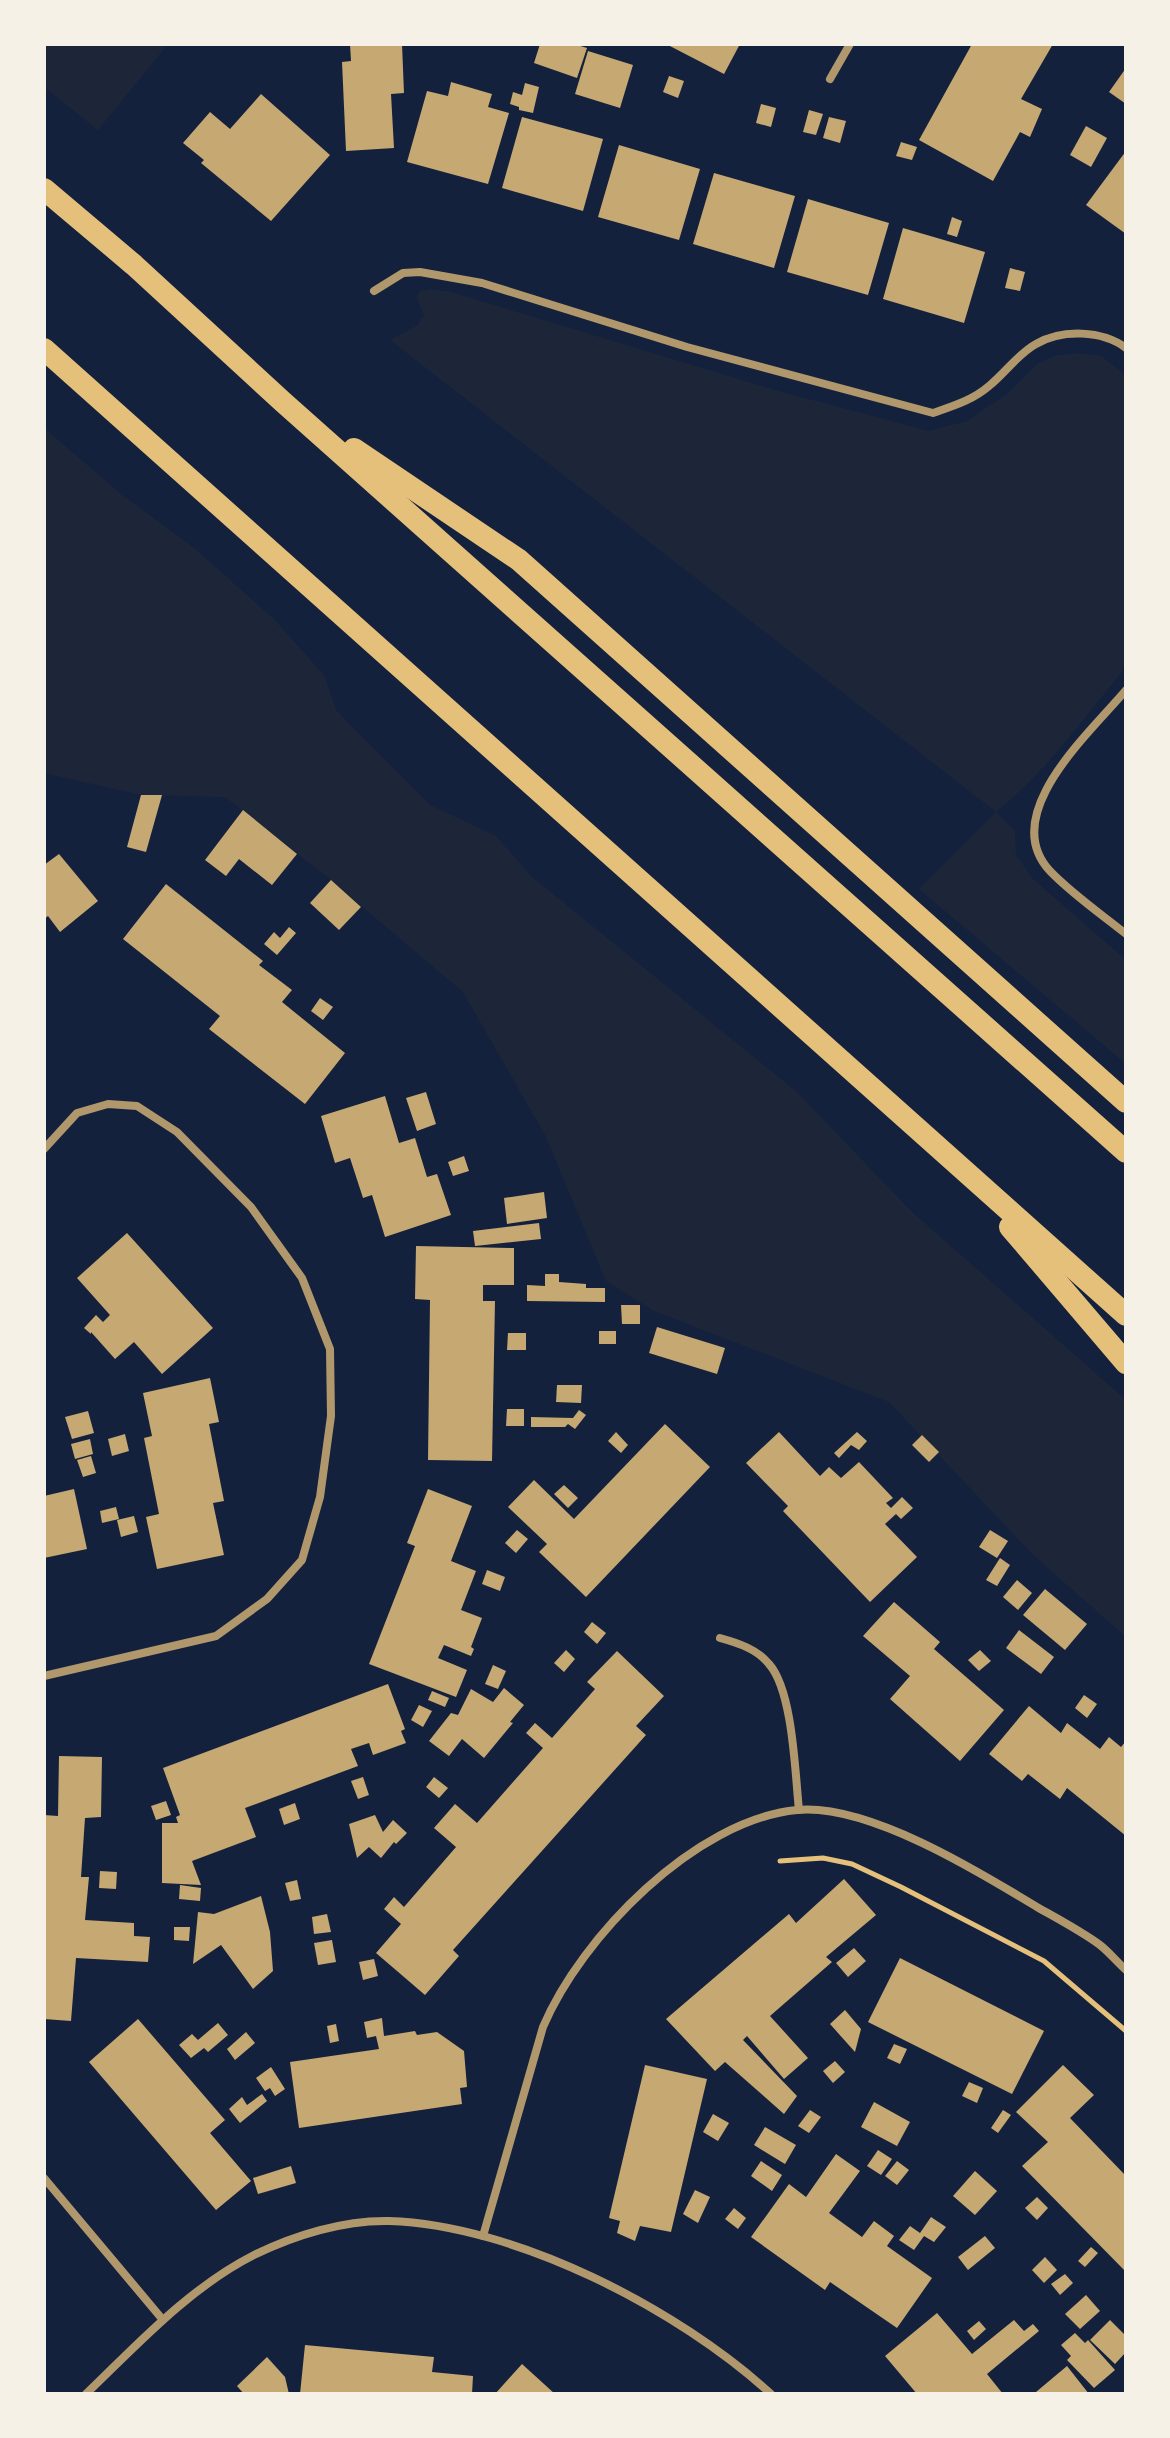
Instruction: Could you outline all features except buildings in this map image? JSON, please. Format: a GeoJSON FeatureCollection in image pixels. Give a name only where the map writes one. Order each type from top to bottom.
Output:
{"type":"FeatureCollection","features":[{"type":"Feature","properties":{"kind":"highway"},"geometry":{"type":"LineString","coordinates":[[44,189],[134,265],[283,402],[1126,1152]]}},
{"type":"Feature","properties":{"kind":"highway"},"geometry":{"type":"LineString","coordinates":[[44,349],[1126,1315]]}},
{"type":"Feature","properties":{"kind":"highway"},"geometry":{"type":"LineString","coordinates":[[283,402],[519,560],[1126,1102]]}},
{"type":"Feature","properties":{"kind":"highway"},"geometry":{"type":"LineString","coordinates":[[961,1168],[1126,1363]]}},
{"type":"Feature","properties":{"kind":"street"},"geometry":{"type":"LineString","coordinates":[[830,79],[850,44]]}},
{"type":"Feature","properties":{"kind":"street"},"geometry":{"type":"LineString","coordinates":[[374,291],[403,273],[420,272],[482,283],[687,347],[933,413],[964,403],[988,387],[1034,344],[1059,334],[1086,334],[1119,343],[1126,348]]}},
{"type":"Feature","properties":{"kind":"street"},"geometry":{"type":"LineString","coordinates":[[1126,690],[1046,786],[1037,807],[1034,833],[1038,852],[1049,870],[1126,934]]}},
{"type":"Feature","properties":{"kind":"street"},"geometry":{"type":"LineString","coordinates":[[44,1149],[77,1113],[108,1104],[137,1106],[177,1132],[251,1207],[302,1278],[330,1349],[331,1416],[320,1497],[302,1560],[267,1599],[216,1636],[44,1676]]}},
{"type":"Feature","properties":{"kind":"street"},"geometry":{"type":"LineString","coordinates":[[720,1638],[756,1652],[769,1663],[778,1679],[788,1714],[799,1810]]}},
{"type":"Feature","properties":{"kind":"street"},"geometry":{"type":"LineString","coordinates":[[483,2236],[543,2027],[554,2001],[585,1956],[656,1880],[723,1832],[742,1824],[799,1810],[826,1811],[858,1819],[915,1841],[1049,1914],[1100,1945],[1126,1970]]}},
{"type":"Feature","properties":{"kind":"street"},"geometry":{"type":"LineString","coordinates":[[44,2178],[163,2320]]}},
{"type":"Feature","properties":{"kind":"street"},"geometry":{"type":"LineString","coordinates":[[86,2394],[163,2320],[226,2271],[255,2255],[314,2231],[387,2221],[446,2227],[483,2236],[589,2276],[667,2317],[725,2356],[771,2394]]}},
{"type":"Feature","properties":{"kind":"path"},"geometry":{"type":"LineString","coordinates":[[780,1861],[823,1858],[852,1864],[901,1887],[1044,1961],[1126,2031]]}},
{"type":"Feature","properties":{"kind":"shaded area"},"geometry":{"type":"Polygon","coordinates":[[[44,44],[168,44],[98,130],[44,87],[44,44]]]}},
{"type":"Feature","properties":{"kind":"shaded area"},"geometry":{"type":"Polygon","coordinates":[[[420,291],[451,292],[775,390],[929,431],[967,421],[1008,393],[1037,364],[1054,356],[1078,353],[1101,356],[1126,375],[1126,667],[1048,761],[996,812],[390,340],[418,325],[424,315],[417,299],[420,291]]]}},
{"type":"Feature","properties":{"kind":"shaded area"},"geometry":{"type":"Polygon","coordinates":[[[44,428],[122,495],[193,547],[274,619],[324,675],[336,710],[430,805],[496,836],[532,877],[797,1092],[911,1211],[1126,1400],[1126,1637],[1032,1554],[889,1402],[654,1311],[606,1281],[546,1137],[463,992],[331,880],[225,797],[141,795],[44,773],[44,428]]]}},
{"type":"Feature","properties":{"kind":"shaded area"},"geometry":{"type":"Polygon","coordinates":[[[996,812],[1015,831],[1016,855],[1033,879],[1126,960],[1126,1064],[919,889],[996,812]]]}}]}
